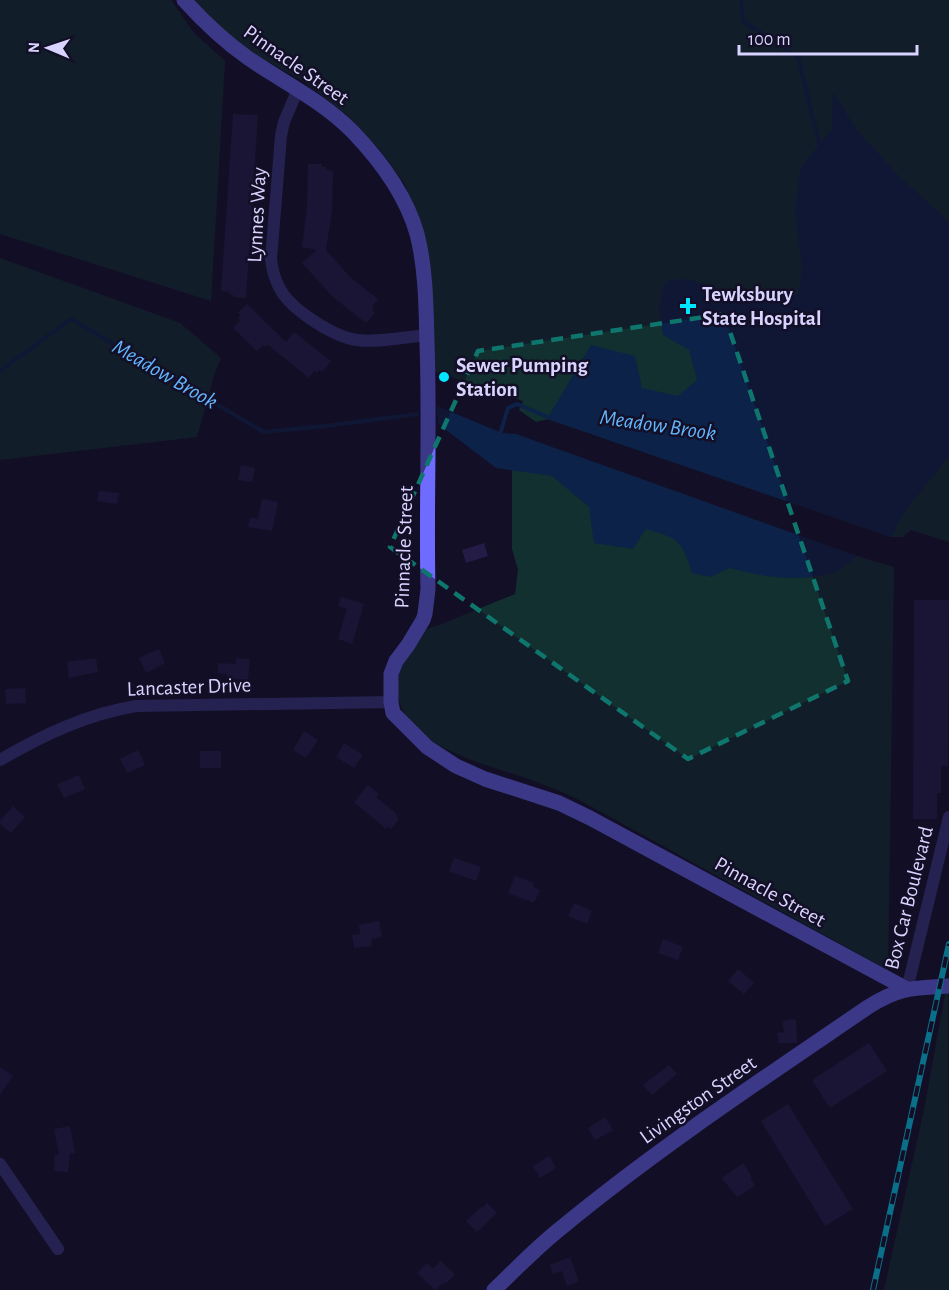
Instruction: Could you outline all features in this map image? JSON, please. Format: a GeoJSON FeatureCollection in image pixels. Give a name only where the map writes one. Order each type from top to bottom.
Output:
{"type":"FeatureCollection","features":[{"type":"Feature","properties":{"kind":"street","name":"Pinnacle Street"},"geometry":{"type":"LineString","coordinates":[[184,0],[223,38],[249,58],[316,101],[350,130],[378,160],[396,188],[410,214],[417,236],[426,303],[427,335],[428,589],[423,620],[396,661],[391,674],[393,713],[427,747],[456,766],[485,779],[558,803],[590,818],[907,989]]}},
{"type":"Feature","properties":{"kind":"street","name":"Lynnes Way"},"geometry":{"type":"LineString","coordinates":[[298,89],[284,122],[281,136],[271,259],[273,273],[279,287],[293,305],[340,336],[362,340],[427,335]]}},
{"type":"Feature","properties":{"kind":"street","name":"Lancaster Drive"},"geometry":{"type":"LineString","coordinates":[[0,760],[78,720],[111,710],[136,706],[391,702]]}},
{"type":"Feature","properties":{"kind":"street","name":"Box Car Boulevard"},"geometry":{"type":"LineString","coordinates":[[907,989],[949,817]]}},
{"type":"Feature","properties":{"kind":"street","name":"Livingston Street"},"geometry":{"type":"LineString","coordinates":[[494,1290],[561,1227],[697,1125],[879,1001],[907,989],[949,986]]}},
{"type":"Feature","properties":{"kind":"street"},"geometry":{"type":"LineString","coordinates":[[0,1164],[58,1249]]}},
{"type":"Feature","properties":{"kind":"highlighted area"},"geometry":{"type":"Polygon","coordinates":[[[724,314],[848,681],[688,759],[390,547],[478,351],[724,314]]]}},
{"type":"Feature","properties":{"kind":"green space"},"geometry":{"type":"Polygon","coordinates":[[[0,0],[171,0],[194,33],[225,61],[211,301],[0,234],[0,0]]]}},
{"type":"Feature","properties":{"kind":"green space","name":"Tewksbury State Hospital"},"geometry":{"type":"Polygon","coordinates":[[[194,0],[949,0],[949,542],[911,530],[903,537],[891,537],[548,419],[536,422],[519,410],[523,401],[430,370],[418,216],[404,183],[380,150],[346,114],[304,82],[249,51],[222,31],[194,0]]]}},
{"type":"Feature","properties":{"kind":"green space"},"geometry":{"type":"Polygon","coordinates":[[[0,258],[180,323],[221,358],[197,437],[0,460],[0,258]]]}},
{"type":"Feature","properties":{"kind":"green space"},"geometry":{"type":"Polygon","coordinates":[[[512,453],[894,567],[888,970],[578,799],[541,783],[461,756],[439,745],[420,731],[405,715],[398,695],[400,672],[419,635],[428,629],[515,594],[518,570],[512,549],[512,453]]]}},
{"type":"Feature","properties":{"kind":"green space"},"geometry":{"type":"Polygon","coordinates":[[[948,978],[949,1290],[884,1290],[924,1110],[948,978]]]}},
{"type":"Feature","properties":{"kind":"water"},"geometry":{"type":"Polygon","coordinates":[[[833,92],[856,129],[898,175],[945,218],[949,227],[949,456],[905,511],[891,537],[547,419],[591,345],[635,356],[642,388],[678,396],[697,380],[689,350],[663,335],[659,307],[665,282],[692,280],[709,286],[733,301],[775,300],[798,294],[802,269],[795,209],[801,167],[832,129],[833,92]]]}},
{"type":"Feature","properties":{"kind":"water"},"geometry":{"type":"Polygon","coordinates":[[[437,406],[502,433],[516,434],[857,556],[829,574],[804,578],[754,574],[730,568],[710,577],[692,573],[678,542],[657,532],[646,529],[633,549],[594,543],[589,507],[552,476],[496,468],[438,424],[437,406]]]}},
{"type":"Feature","properties":{"kind":"building"},"geometry":{"type":"Polygon","coordinates":[[[233,114],[258,115],[246,298],[233,297],[229,294],[230,292],[221,291],[233,114]]]}},
{"type":"Feature","properties":{"kind":"building"},"geometry":{"type":"Polygon","coordinates":[[[308,164],[322,164],[326,170],[333,171],[332,210],[326,250],[351,278],[378,299],[372,306],[374,308],[372,311],[375,313],[366,323],[333,297],[302,263],[317,250],[302,247],[307,206],[308,164]]]}},
{"type":"Feature","properties":{"kind":"building"},"geometry":{"type":"Polygon","coordinates":[[[247,304],[286,342],[294,332],[331,361],[322,372],[314,371],[309,378],[268,345],[266,347],[263,345],[257,351],[233,328],[240,321],[238,318],[241,315],[238,313],[247,304]]]}},
{"type":"Feature","properties":{"kind":"building"},"geometry":{"type":"Polygon","coordinates":[[[241,465],[255,468],[252,482],[238,480],[241,465]]]}},
{"type":"Feature","properties":{"kind":"building"},"geometry":{"type":"Polygon","coordinates":[[[99,491],[119,493],[117,504],[97,501],[99,491]]]}},
{"type":"Feature","properties":{"kind":"building"},"geometry":{"type":"Polygon","coordinates":[[[262,499],[278,502],[272,531],[248,527],[250,517],[258,519],[262,499]]]}},
{"type":"Feature","properties":{"kind":"building"},"geometry":{"type":"Polygon","coordinates":[[[484,543],[488,556],[466,563],[462,550],[484,543]]]}},
{"type":"Feature","properties":{"kind":"building"},"geometry":{"type":"Polygon","coordinates":[[[341,597],[364,604],[352,644],[338,639],[347,609],[338,606],[341,597]]]}},
{"type":"Feature","properties":{"kind":"building"},"geometry":{"type":"Polygon","coordinates":[[[914,600],[949,600],[948,766],[941,766],[941,793],[937,793],[937,819],[913,819],[914,600]]]}},
{"type":"Feature","properties":{"kind":"building"},"geometry":{"type":"Polygon","coordinates":[[[159,649],[165,663],[146,673],[139,658],[159,649]]]}},
{"type":"Feature","properties":{"kind":"building"},"geometry":{"type":"Polygon","coordinates":[[[96,658],[98,672],[69,678],[67,662],[96,658]]]}},
{"type":"Feature","properties":{"kind":"building"},"geometry":{"type":"Polygon","coordinates":[[[236,658],[250,659],[248,680],[227,678],[227,674],[218,673],[218,663],[236,664],[236,658]]]}},
{"type":"Feature","properties":{"kind":"building"},"geometry":{"type":"Polygon","coordinates":[[[25,688],[26,703],[6,704],[5,689],[25,688]]]}},
{"type":"Feature","properties":{"kind":"building"},"geometry":{"type":"Polygon","coordinates":[[[304,731],[318,740],[306,758],[293,750],[304,731]]]}},
{"type":"Feature","properties":{"kind":"building"},"geometry":{"type":"Polygon","coordinates":[[[344,743],[363,755],[354,768],[336,757],[344,743]]]}},
{"type":"Feature","properties":{"kind":"building"},"geometry":{"type":"Polygon","coordinates":[[[138,750],[145,765],[127,773],[120,759],[138,750]]]}},
{"type":"Feature","properties":{"kind":"building"},"geometry":{"type":"Polygon","coordinates":[[[200,751],[221,751],[221,768],[200,768],[200,751]]]}},
{"type":"Feature","properties":{"kind":"building"},"geometry":{"type":"Polygon","coordinates":[[[79,775],[85,789],[64,798],[57,784],[79,775]]]}},
{"type":"Feature","properties":{"kind":"building"},"geometry":{"type":"Polygon","coordinates":[[[368,785],[379,794],[376,797],[397,814],[399,819],[391,829],[388,826],[386,829],[354,802],[368,785]]]}},
{"type":"Feature","properties":{"kind":"building"},"geometry":{"type":"Polygon","coordinates":[[[13,806],[25,817],[11,833],[0,824],[0,821],[13,806]]]}},
{"type":"Feature","properties":{"kind":"building"},"geometry":{"type":"Polygon","coordinates":[[[454,858],[481,867],[476,881],[449,871],[454,858]]]}},
{"type":"Feature","properties":{"kind":"building"},"geometry":{"type":"Polygon","coordinates":[[[515,876],[534,883],[533,887],[540,890],[534,903],[508,893],[515,876]]]}},
{"type":"Feature","properties":{"kind":"building"},"geometry":{"type":"Polygon","coordinates":[[[574,903],[592,911],[587,924],[568,916],[574,903]]]}},
{"type":"Feature","properties":{"kind":"building"},"geometry":{"type":"Polygon","coordinates":[[[379,921],[382,937],[371,939],[372,946],[354,948],[352,935],[360,934],[359,925],[379,921]]]}},
{"type":"Feature","properties":{"kind":"building"},"geometry":{"type":"Polygon","coordinates":[[[663,939],[683,947],[678,960],[658,953],[663,939]]]}},
{"type":"Feature","properties":{"kind":"building"},"geometry":{"type":"Polygon","coordinates":[[[738,969],[754,983],[744,994],[728,981],[738,969]]]}},
{"type":"Feature","properties":{"kind":"building"},"geometry":{"type":"Polygon","coordinates":[[[796,1019],[797,1043],[779,1043],[777,1033],[784,1032],[782,1021],[796,1019]]]}},
{"type":"Feature","properties":{"kind":"building"},"geometry":{"type":"Polygon","coordinates":[[[869,1043],[887,1071],[830,1108],[812,1080],[869,1043]]]}},
{"type":"Feature","properties":{"kind":"building"},"geometry":{"type":"Polygon","coordinates":[[[669,1065],[677,1074],[652,1095],[643,1085],[669,1065]]]}},
{"type":"Feature","properties":{"kind":"building"},"geometry":{"type":"Polygon","coordinates":[[[0,1067],[13,1076],[0,1094],[0,1067]]]}},
{"type":"Feature","properties":{"kind":"building"},"geometry":{"type":"Polygon","coordinates":[[[788,1104],[853,1209],[825,1226],[761,1121],[788,1104]]]}},
{"type":"Feature","properties":{"kind":"building"},"geometry":{"type":"Polygon","coordinates":[[[605,1117],[613,1130],[595,1140],[588,1128],[605,1117]]]}},
{"type":"Feature","properties":{"kind":"building"},"geometry":{"type":"Polygon","coordinates":[[[70,1126],[75,1153],[70,1154],[68,1172],[54,1171],[55,1155],[59,1155],[54,1129],[70,1126]]]}},
{"type":"Feature","properties":{"kind":"building"},"geometry":{"type":"Polygon","coordinates":[[[549,1156],[556,1168],[540,1178],[533,1166],[549,1156]]]}},
{"type":"Feature","properties":{"kind":"building"},"geometry":{"type":"Polygon","coordinates":[[[743,1163],[755,1186],[737,1197],[722,1178],[743,1163]]]}},
{"type":"Feature","properties":{"kind":"building"},"geometry":{"type":"Polygon","coordinates":[[[487,1203],[497,1213],[477,1232],[466,1221],[487,1203]]]}},
{"type":"Feature","properties":{"kind":"building"},"geometry":{"type":"Polygon","coordinates":[[[570,1257],[579,1281],[567,1286],[562,1271],[553,1274],[550,1265],[570,1257]]]}},
{"type":"Feature","properties":{"kind":"building"},"geometry":{"type":"Polygon","coordinates":[[[441,1261],[455,1274],[447,1283],[441,1284],[435,1290],[417,1273],[427,1263],[433,1269],[441,1261]]]}},
{"type":"Feature","properties":{"kind":"waterway"},"geometry":{"type":"LineString","coordinates":[[741,0],[743,21],[798,57],[820,147]]}},
{"type":"Feature","properties":{"kind":"waterway","name":"Meadow Brook"},"geometry":{"type":"LineString","coordinates":[[0,371],[71,319],[264,432],[417,414]]}},
{"type":"Feature","properties":{"kind":"waterway","name":"Meadow Brook"},"geometry":{"type":"LineString","coordinates":[[500,434],[508,408],[517,404],[550,418]]}},
{"type":"Feature","properties":{"kind":"railway"},"geometry":{"type":"LineString","coordinates":[[873,1290],[949,944]]}},
{"type":"Feature","properties":{"kind":"place","name":"Tewksbury State Hospital"},"geometry":{"type":"Point","coordinates":[688,306]}},
{"type":"Feature","properties":{"kind":"place","name":"Sewer Pumping Station"},"geometry":{"type":"Point","coordinates":[444,377]}}]}
